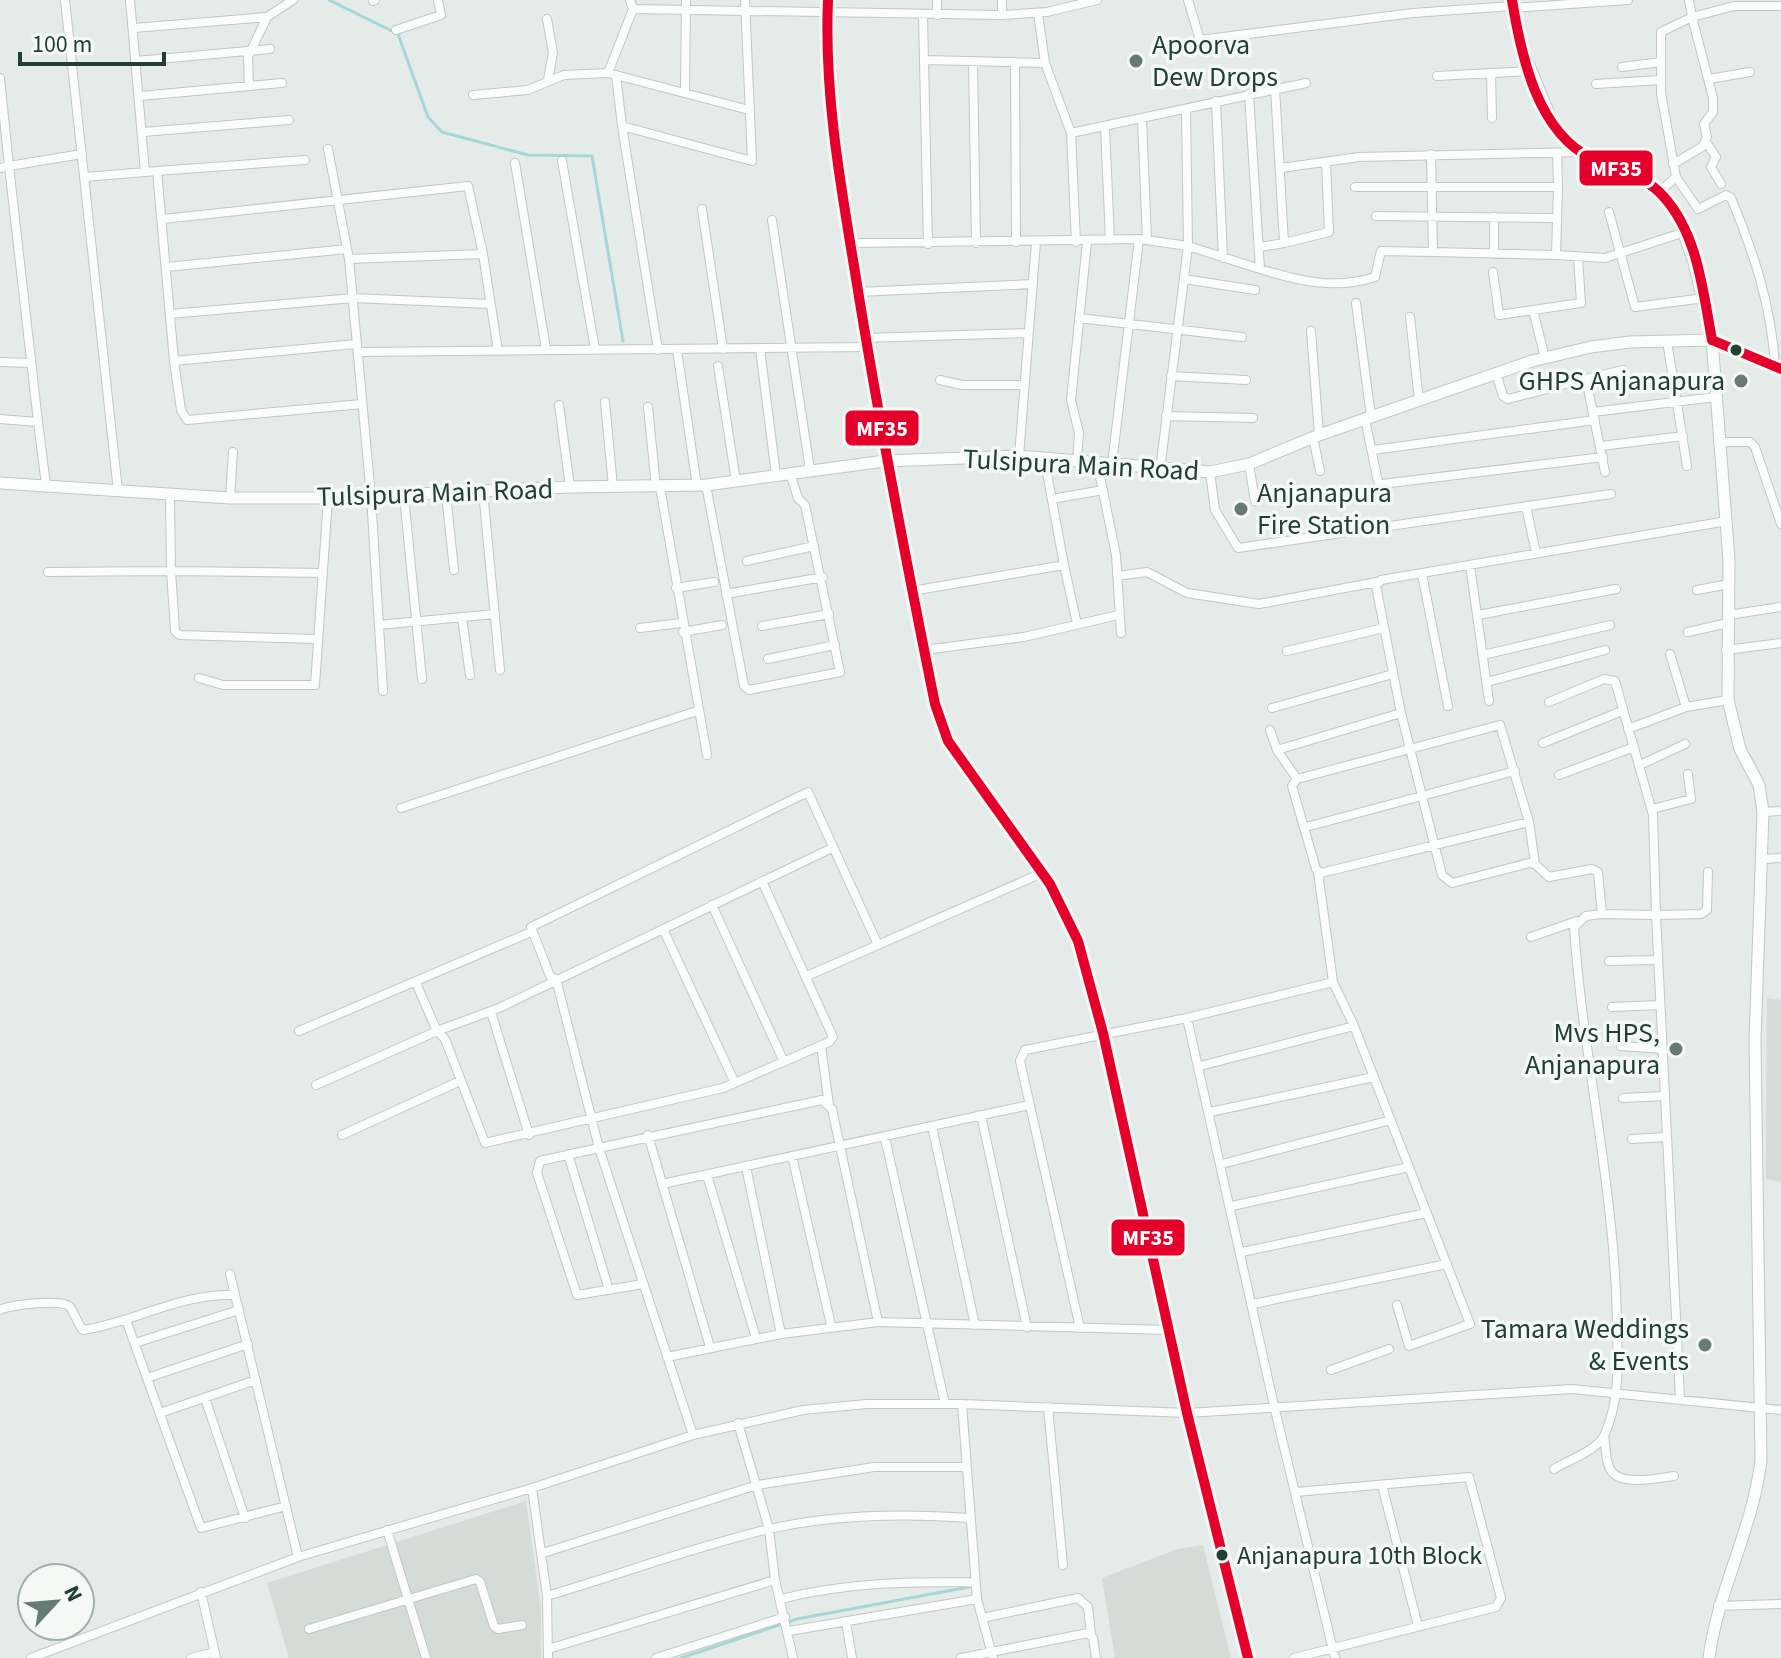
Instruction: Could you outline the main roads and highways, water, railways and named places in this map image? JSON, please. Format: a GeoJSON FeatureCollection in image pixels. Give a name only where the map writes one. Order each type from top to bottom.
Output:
{"type":"FeatureCollection","features":[{"type":"Feature","properties":{"kind":"waterway"},"geometry":{"type":"LineString","coordinates":[[329,0],[398,34],[428,117],[442,132],[528,155],[592,156],[623,341]]}},
{"type":"Feature","properties":{"kind":"waterway"},"geometry":{"type":"LineString","coordinates":[[681,1658],[797,1619],[969,1587]]}},
{"type":"Feature","properties":{"kind":"place","name":"Apoorva Dew Drops"},"geometry":{"type":"Point","coordinates":[1136,61]}},
{"type":"Feature","properties":{"kind":"place","name":"GHPS Anjanapura"},"geometry":{"type":"Point","coordinates":[1741,381]}},
{"type":"Feature","properties":{"kind":"place","name":"Anjanapura Fire Station"},"geometry":{"type":"Point","coordinates":[1241,509]}},
{"type":"Feature","properties":{"kind":"place","name":"Mvs HPS, Anjanapura"},"geometry":{"type":"Point","coordinates":[1676,1049]}},
{"type":"Feature","properties":{"kind":"place","name":"Tamara Weddings & Events"},"geometry":{"type":"Point","coordinates":[1705,1345]}},
{"type":"Feature","properties":{"kind":"place","name":"Anjanapura 10th Block"},"geometry":{"type":"Point","coordinates":[1222,1555]}}]}
